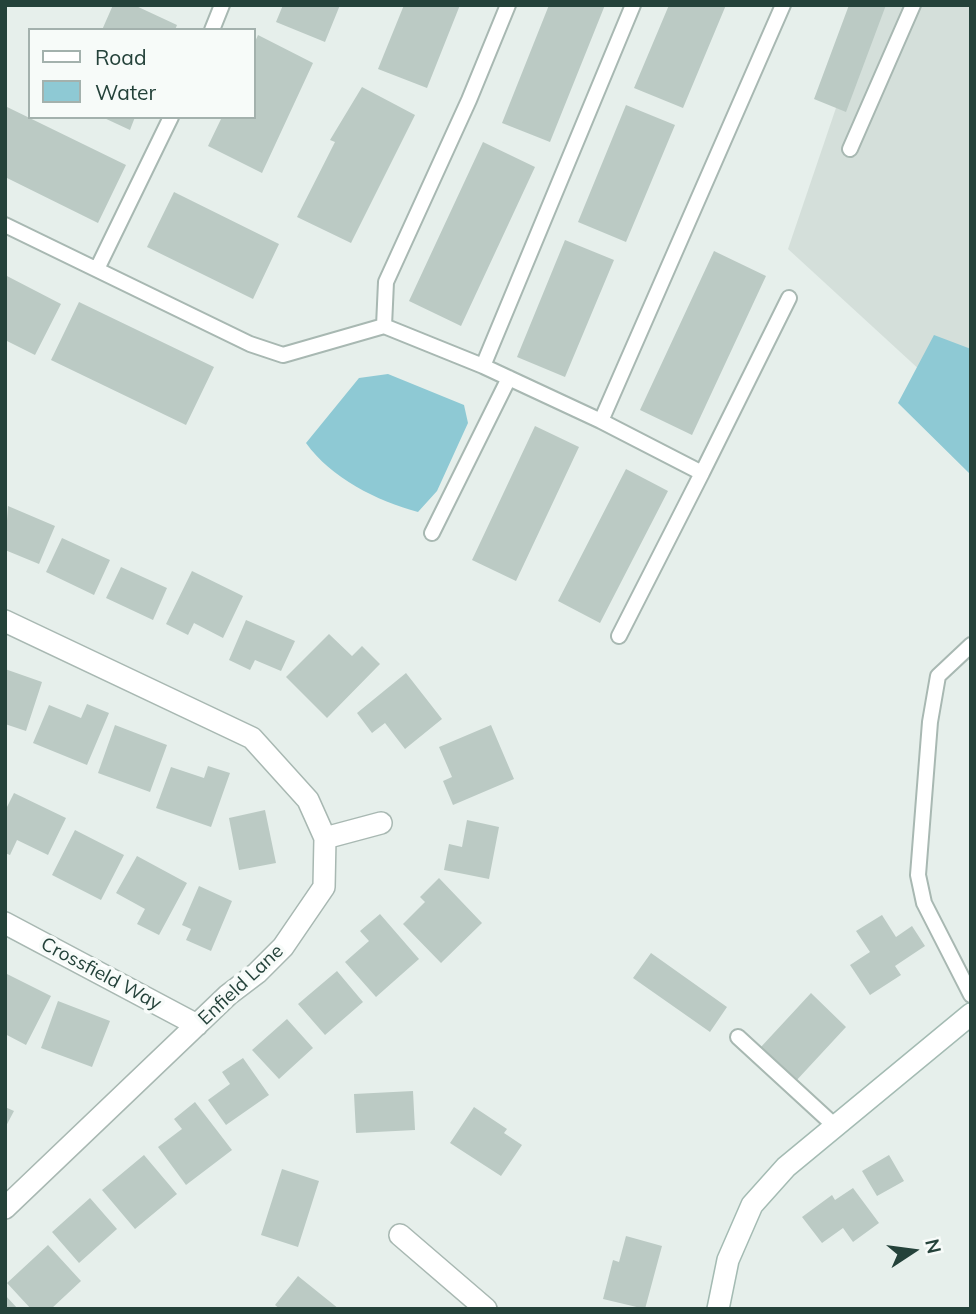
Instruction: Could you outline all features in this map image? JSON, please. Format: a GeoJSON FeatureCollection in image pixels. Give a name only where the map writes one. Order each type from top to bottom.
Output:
{"type":"FeatureCollection","features":[{"type":"Feature","properties":{"kind":"street","name":"Enfield Lane"},"geometry":{"type":"LineString","coordinates":[[5,621],[253,738],[308,800],[326,838],[324,887],[283,947],[5,1208]]}},
{"type":"Feature","properties":{"kind":"street"},"geometry":{"type":"LineString","coordinates":[[326,838],[381,823]]}},
{"type":"Feature","properties":{"kind":"street","name":"Crossfield Way"},"geometry":{"type":"LineString","coordinates":[[5,923],[197,1025]]}},
{"type":"Feature","properties":{"kind":"street"},"geometry":{"type":"LineString","coordinates":[[719,1309],[728,1260],[752,1205],[786,1167],[971,1014]]}},
{"type":"Feature","properties":{"kind":"street"},"geometry":{"type":"LineString","coordinates":[[400,1235],[486,1309]]}},
{"type":"Feature","properties":{"kind":"lane"},"geometry":{"type":"LineString","coordinates":[[213,28],[222,5]]}},
{"type":"Feature","properties":{"kind":"lane"},"geometry":{"type":"LineString","coordinates":[[384,326],[386,282],[469,100],[508,5]]}},
{"type":"Feature","properties":{"kind":"lane"},"geometry":{"type":"LineString","coordinates":[[483,366],[633,5]]}},
{"type":"Feature","properties":{"kind":"lane"},"geometry":{"type":"LineString","coordinates":[[601,421],[783,5]]}},
{"type":"Feature","properties":{"kind":"lane"},"geometry":{"type":"LineString","coordinates":[[850,149],[913,5]]}},
{"type":"Feature","properties":{"kind":"lane"},"geometry":{"type":"LineString","coordinates":[[97,269],[170,119]]}},
{"type":"Feature","properties":{"kind":"lane"},"geometry":{"type":"LineString","coordinates":[[5,225],[250,344],[283,355],[384,326],[509,378],[702,473]]}},
{"type":"Feature","properties":{"kind":"lane"},"geometry":{"type":"LineString","coordinates":[[619,636],[789,298]]}},
{"type":"Feature","properties":{"kind":"lane"},"geometry":{"type":"LineString","coordinates":[[432,533],[509,378]]}},
{"type":"Feature","properties":{"kind":"lane"},"geometry":{"type":"LineString","coordinates":[[971,645],[938,676],[930,722],[918,875],[924,903],[971,995]]}},
{"type":"Feature","properties":{"kind":"lane"},"geometry":{"type":"LineString","coordinates":[[738,1037],[836,1128]]}},
{"type":"Feature","properties":{"kind":"shaded area"},"geometry":{"type":"Polygon","coordinates":[[[871,5],[971,5],[971,417],[788,249],[871,5]]]}},
{"type":"Feature","properties":{"kind":"water"},"geometry":{"type":"Polygon","coordinates":[[[934,335],[971,349],[971,475],[898,403],[934,335]]]}},
{"type":"Feature","properties":{"kind":"water"},"geometry":{"type":"Polygon","coordinates":[[[388,374],[464,405],[468,423],[437,491],[418,512],[387,502],[356,487],[328,467],[306,443],[359,378],[388,374]]]}},
{"type":"Feature","properties":{"kind":"building"},"geometry":{"type":"Polygon","coordinates":[[[113,5],[134,5],[177,25],[176,28],[103,28],[113,5]]]}},
{"type":"Feature","properties":{"kind":"building"},"geometry":{"type":"Polygon","coordinates":[[[283,5],[340,5],[325,42],[276,22],[283,5]]]}},
{"type":"Feature","properties":{"kind":"building"},"geometry":{"type":"Polygon","coordinates":[[[404,5],[460,5],[427,88],[378,69],[404,5]]]}},
{"type":"Feature","properties":{"kind":"building"},"geometry":{"type":"Polygon","coordinates":[[[549,5],[605,5],[550,142],[502,123],[549,5]]]}},
{"type":"Feature","properties":{"kind":"building"},"geometry":{"type":"Polygon","coordinates":[[[669,5],[726,5],[683,108],[634,88],[669,5]]]}},
{"type":"Feature","properties":{"kind":"building"},"geometry":{"type":"Polygon","coordinates":[[[849,5],[886,5],[846,112],[814,99],[849,5]]]}},
{"type":"Feature","properties":{"kind":"building"},"geometry":{"type":"Polygon","coordinates":[[[258,35],[313,63],[262,173],[208,146],[221,119],[256,119],[258,35]]]}},
{"type":"Feature","properties":{"kind":"building"},"geometry":{"type":"Polygon","coordinates":[[[362,87],[415,115],[351,243],[297,217],[335,142],[330,140],[362,87]]]}},
{"type":"Feature","properties":{"kind":"building"},"geometry":{"type":"Polygon","coordinates":[[[626,105],[675,125],[626,242],[578,222],[626,105]]]}},
{"type":"Feature","properties":{"kind":"building"},"geometry":{"type":"Polygon","coordinates":[[[5,106],[126,165],[98,223],[5,177],[5,106]]]}},
{"type":"Feature","properties":{"kind":"building"},"geometry":{"type":"Polygon","coordinates":[[[106,119],[134,119],[130,130],[106,119]]]}},
{"type":"Feature","properties":{"kind":"building"},"geometry":{"type":"Polygon","coordinates":[[[483,142],[535,167],[461,326],[409,301],[483,142]]]}},
{"type":"Feature","properties":{"kind":"building"},"geometry":{"type":"Polygon","coordinates":[[[174,192],[279,244],[253,299],[147,247],[174,192]]]}},
{"type":"Feature","properties":{"kind":"building"},"geometry":{"type":"Polygon","coordinates":[[[565,240],[614,260],[565,377],[517,357],[565,240]]]}},
{"type":"Feature","properties":{"kind":"building"},"geometry":{"type":"Polygon","coordinates":[[[714,251],[766,276],[692,435],[640,410],[714,251]]]}},
{"type":"Feature","properties":{"kind":"building"},"geometry":{"type":"Polygon","coordinates":[[[5,275],[61,304],[35,355],[5,340],[5,275]]]}},
{"type":"Feature","properties":{"kind":"building"},"geometry":{"type":"Polygon","coordinates":[[[79,302],[214,367],[186,425],[51,360],[79,302]]]}},
{"type":"Feature","properties":{"kind":"building"},"geometry":{"type":"Polygon","coordinates":[[[535,426],[579,447],[516,581],[472,560],[535,426]]]}},
{"type":"Feature","properties":{"kind":"building"},"geometry":{"type":"Polygon","coordinates":[[[626,469],[668,491],[600,623],[558,601],[626,469]]]}},
{"type":"Feature","properties":{"kind":"building"},"geometry":{"type":"Polygon","coordinates":[[[8,506],[55,526],[39,564],[5,550],[8,506]]]}},
{"type":"Feature","properties":{"kind":"building"},"geometry":{"type":"Polygon","coordinates":[[[62,538],[110,560],[94,595],[46,572],[62,538]]]}},
{"type":"Feature","properties":{"kind":"building"},"geometry":{"type":"Polygon","coordinates":[[[121,567],[167,588],[153,620],[106,598],[121,567]]]}},
{"type":"Feature","properties":{"kind":"building"},"geometry":{"type":"Polygon","coordinates":[[[192,571],[243,596],[223,638],[194,623],[188,635],[166,624],[192,571]]]}},
{"type":"Feature","properties":{"kind":"building"},"geometry":{"type":"Polygon","coordinates":[[[246,620],[295,641],[281,671],[255,660],[250,670],[229,660],[246,620]]]}},
{"type":"Feature","properties":{"kind":"building"},"geometry":{"type":"Polygon","coordinates":[[[329,634],[352,656],[362,646],[380,664],[327,718],[286,677],[329,634]]]}},
{"type":"Feature","properties":{"kind":"building"},"geometry":{"type":"Polygon","coordinates":[[[5,669],[42,682],[26,731],[5,724],[5,669]]]}},
{"type":"Feature","properties":{"kind":"building"},"geometry":{"type":"Polygon","coordinates":[[[406,673],[442,719],[405,749],[385,723],[372,733],[357,713],[406,673]]]}},
{"type":"Feature","properties":{"kind":"building"},"geometry":{"type":"Polygon","coordinates":[[[87,704],[109,713],[87,765],[33,743],[49,705],[81,718],[87,704]]]}},
{"type":"Feature","properties":{"kind":"building"},"geometry":{"type":"Polygon","coordinates":[[[115,725],[167,745],[150,792],[98,773],[115,725]]]}},
{"type":"Feature","properties":{"kind":"building"},"geometry":{"type":"Polygon","coordinates":[[[491,725],[514,779],[453,805],[443,781],[452,777],[439,747],[491,725]]]}},
{"type":"Feature","properties":{"kind":"building"},"geometry":{"type":"Polygon","coordinates":[[[208,766],[230,773],[211,827],[156,808],[171,767],[204,778],[208,766]]]}},
{"type":"Feature","properties":{"kind":"building"},"geometry":{"type":"Polygon","coordinates":[[[14,793],[66,818],[48,855],[17,840],[10,855],[5,853],[5,811],[14,793]]]}},
{"type":"Feature","properties":{"kind":"building"},"geometry":{"type":"Polygon","coordinates":[[[265,810],[276,863],[239,870],[229,818],[265,810]]]}},
{"type":"Feature","properties":{"kind":"building"},"geometry":{"type":"Polygon","coordinates":[[[467,820],[499,827],[489,879],[444,870],[449,844],[462,847],[467,820]]]}},
{"type":"Feature","properties":{"kind":"building"},"geometry":{"type":"Polygon","coordinates":[[[75,830],[124,855],[101,900],[52,875],[75,830]]]}},
{"type":"Feature","properties":{"kind":"building"},"geometry":{"type":"Polygon","coordinates":[[[137,856],[187,883],[159,935],[137,924],[145,909],[116,893],[137,856]]]}},
{"type":"Feature","properties":{"kind":"building"},"geometry":{"type":"Polygon","coordinates":[[[439,878],[482,923],[441,963],[403,924],[425,902],[420,897],[439,878]]]}},
{"type":"Feature","properties":{"kind":"building"},"geometry":{"type":"Polygon","coordinates":[[[199,886],[232,901],[211,951],[186,940],[191,929],[182,925],[199,886]]]}},
{"type":"Feature","properties":{"kind":"building"},"geometry":{"type":"Polygon","coordinates":[[[380,914],[419,959],[376,997],[345,962],[369,941],[360,931],[380,914]]]}},
{"type":"Feature","properties":{"kind":"building"},"geometry":{"type":"Polygon","coordinates":[[[882,915],[896,937],[912,926],[925,946],[895,966],[901,975],[870,995],[850,965],[870,952],[856,931],[882,915]]]}},
{"type":"Feature","properties":{"kind":"building"},"geometry":{"type":"Polygon","coordinates":[[[651,953],[727,1007],[710,1032],[633,978],[651,953]]]}},
{"type":"Feature","properties":{"kind":"building"},"geometry":{"type":"Polygon","coordinates":[[[337,971],[363,1002],[325,1035],[298,1004],[337,971]]]}},
{"type":"Feature","properties":{"kind":"building"},"geometry":{"type":"Polygon","coordinates":[[[5,973],[51,996],[26,1045],[5,1034],[5,973]]]}},
{"type":"Feature","properties":{"kind":"building"},"geometry":{"type":"Polygon","coordinates":[[[811,993],[846,1027],[795,1082],[760,1048],[811,993]]]}},
{"type":"Feature","properties":{"kind":"building"},"geometry":{"type":"Polygon","coordinates":[[[58,1001],[110,1021],[92,1067],[41,1048],[58,1001]]]}},
{"type":"Feature","properties":{"kind":"building"},"geometry":{"type":"Polygon","coordinates":[[[287,1019],[313,1048],[279,1079],[252,1050],[287,1019]]]}},
{"type":"Feature","properties":{"kind":"building"},"geometry":{"type":"Polygon","coordinates":[[[243,1058],[269,1095],[226,1125],[208,1100],[230,1084],[222,1072],[243,1058]]]}},
{"type":"Feature","properties":{"kind":"building"},"geometry":{"type":"Polygon","coordinates":[[[413,1091],[415,1130],[356,1133],[354,1094],[413,1091]]]}},
{"type":"Feature","properties":{"kind":"building"},"geometry":{"type":"Polygon","coordinates":[[[195,1102],[232,1150],[186,1185],[158,1147],[182,1129],[174,1119],[195,1102]]]}},
{"type":"Feature","properties":{"kind":"building"},"geometry":{"type":"Polygon","coordinates":[[[5,1107],[14,1111],[5,1128],[5,1107]]]}},
{"type":"Feature","properties":{"kind":"building"},"geometry":{"type":"Polygon","coordinates":[[[474,1107],[507,1129],[504,1133],[522,1145],[501,1176],[450,1143],[474,1107]]]}},
{"type":"Feature","properties":{"kind":"building"},"geometry":{"type":"Polygon","coordinates":[[[144,1155],[177,1194],[135,1229],[102,1190],[144,1155]]]}},
{"type":"Feature","properties":{"kind":"building"},"geometry":{"type":"Polygon","coordinates":[[[889,1155],[904,1181],[877,1196],[862,1171],[889,1155]]]}},
{"type":"Feature","properties":{"kind":"building"},"geometry":{"type":"Polygon","coordinates":[[[282,1169],[319,1181],[298,1247],[261,1235],[282,1169]]]}},
{"type":"Feature","properties":{"kind":"building"},"geometry":{"type":"Polygon","coordinates":[[[853,1188],[879,1223],[853,1242],[843,1228],[822,1243],[802,1217],[832,1195],[835,1200],[853,1188]]]}},
{"type":"Feature","properties":{"kind":"building"},"geometry":{"type":"Polygon","coordinates":[[[90,1198],[117,1229],[79,1263],[52,1232],[90,1198]]]}},
{"type":"Feature","properties":{"kind":"building"},"geometry":{"type":"Polygon","coordinates":[[[626,1236],[662,1246],[645,1309],[603,1299],[613,1260],[619,1262],[626,1236]]]}},
{"type":"Feature","properties":{"kind":"building"},"geometry":{"type":"Polygon","coordinates":[[[48,1245],[81,1281],[51,1309],[31,1309],[7,1283],[48,1245]]]}},
{"type":"Feature","properties":{"kind":"building"},"geometry":{"type":"Polygon","coordinates":[[[298,1276],[339,1309],[280,1309],[275,1305],[298,1276]]]}},
{"type":"Feature","properties":{"kind":"building"},"geometry":{"type":"Polygon","coordinates":[[[5,1295],[18,1309],[5,1309],[5,1295]]]}}]}
